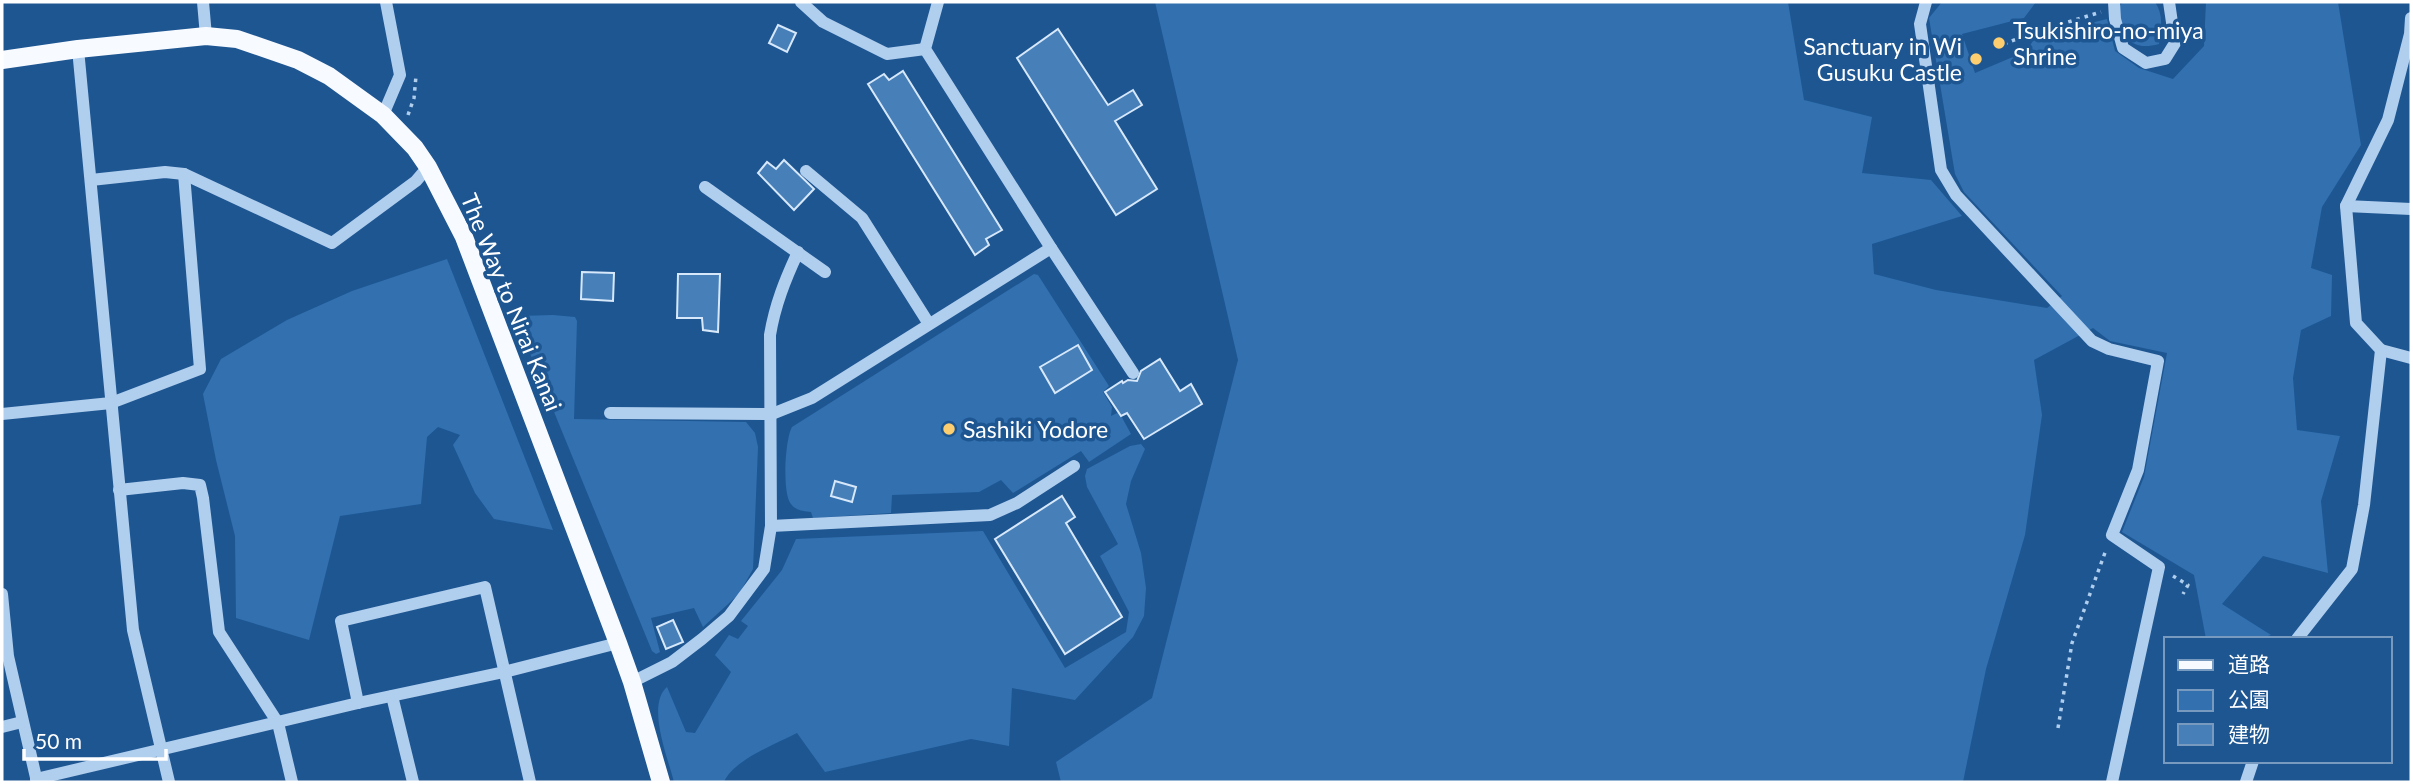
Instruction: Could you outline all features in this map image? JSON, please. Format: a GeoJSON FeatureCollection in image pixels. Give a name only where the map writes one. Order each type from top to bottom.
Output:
{"type":"FeatureCollection","features":[{"type":"Feature","properties":{"kind":"main road","name":"The Way to Nirai Kanai"},"geometry":{"type":"LineString","coordinates":[[2,60],[206,36],[237,39],[298,60],[329,76],[383,115],[415,148],[428,167],[464,237],[618,643],[661,782]]}},
{"type":"Feature","properties":{"kind":"street"},"geometry":{"type":"LineString","coordinates":[[203,2],[206,36]]}},
{"type":"Feature","properties":{"kind":"street"},"geometry":{"type":"LineString","coordinates":[[383,115],[400,75],[386,2]]}},
{"type":"Feature","properties":{"kind":"street"},"geometry":{"type":"LineString","coordinates":[[801,2],[822,22],[887,54],[925,49]]}},
{"type":"Feature","properties":{"kind":"street"},"geometry":{"type":"LineString","coordinates":[[938,2],[925,49],[1133,373]]}},
{"type":"Feature","properties":{"kind":"street"},"geometry":{"type":"LineString","coordinates":[[1926,2],[1920,23],[1941,170],[1956,195],[2092,341],[2109,349],[2158,360],[2138,470],[2112,535],[2159,567],[2112,782]]}},
{"type":"Feature","properties":{"kind":"street"},"geometry":{"type":"LineString","coordinates":[[2114,6],[2123,48],[2146,63],[2165,59],[2175,43],[2168,2]]}},
{"type":"Feature","properties":{"kind":"street"},"geometry":{"type":"LineString","coordinates":[[2411,18],[2410,34],[2388,120],[2346,206],[2356,323],[2381,350],[2411,358]]}},
{"type":"Feature","properties":{"kind":"street"},"geometry":{"type":"LineString","coordinates":[[78,49],[133,630],[169,782]]}},
{"type":"Feature","properties":{"kind":"street"},"geometry":{"type":"LineString","coordinates":[[91,180],[164,172],[184,174],[332,243],[416,181],[428,167]]}},
{"type":"Feature","properties":{"kind":"street"},"geometry":{"type":"LineString","coordinates":[[806,171],[862,218],[929,324]]}},
{"type":"Feature","properties":{"kind":"street"},"geometry":{"type":"LineString","coordinates":[[2,414],[111,403],[200,369],[184,174]]}},
{"type":"Feature","properties":{"kind":"street"},"geometry":{"type":"LineString","coordinates":[[705,187],[825,272]]}},
{"type":"Feature","properties":{"kind":"street"},"geometry":{"type":"LineString","coordinates":[[2346,206],[2411,209]]}},
{"type":"Feature","properties":{"kind":"street"},"geometry":{"type":"LineString","coordinates":[[610,413],[772,414],[812,398],[1051,248]]}},
{"type":"Feature","properties":{"kind":"street"},"geometry":{"type":"LineString","coordinates":[[632,682],[672,662],[729,616],[764,569],[771,526],[770,335],[782,285],[798,252]]}},
{"type":"Feature","properties":{"kind":"street"},"geometry":{"type":"LineString","coordinates":[[2299,637],[2352,569],[2364,505],[2381,350]]}},
{"type":"Feature","properties":{"kind":"street"},"geometry":{"type":"LineString","coordinates":[[771,526],[990,515],[1017,503],[1074,466]]}},
{"type":"Feature","properties":{"kind":"street"},"geometry":{"type":"LineString","coordinates":[[119,490],[183,483],[200,485],[219,632],[278,723],[292,782]]}},
{"type":"Feature","properties":{"kind":"street"},"geometry":{"type":"LineString","coordinates":[[358,703],[341,621],[485,587],[530,782]]}},
{"type":"Feature","properties":{"kind":"street"},"geometry":{"type":"LineString","coordinates":[[2,594],[8,656],[36,781],[618,643]]}},
{"type":"Feature","properties":{"kind":"street"},"geometry":{"type":"LineString","coordinates":[[392,696],[413,782]]}},
{"type":"Feature","properties":{"kind":"street"},"geometry":{"type":"LineString","coordinates":[[2,727],[22,722]]}},
{"type":"Feature","properties":{"kind":"street"},"geometry":{"type":"LineString","coordinates":[[2246,782],[2252,763]]}},
{"type":"Feature","properties":{"kind":"path"},"geometry":{"type":"LineString","coordinates":[[2004,44],[2114,6]]}},
{"type":"Feature","properties":{"kind":"path"},"geometry":{"type":"LineString","coordinates":[[2058,728],[2072,643],[2112,535]]}},
{"type":"Feature","properties":{"kind":"path"},"geometry":{"type":"LineString","coordinates":[[2159,567],[2188,585],[2183,594]]}},
{"type":"Feature","properties":{"kind":"green space"},"geometry":{"type":"Polygon","coordinates":[[[1155,2],[1788,2],[1804,100],[1872,117],[1862,173],[1931,180],[1962,216],[1872,244],[1874,274],[1936,290],[2047,308],[2062,296],[1964,192],[1955,174],[1929,18],[1942,2],[2036,2],[2024,18],[1962,34],[1975,73],[2027,51],[2035,37],[2107,19],[2115,51],[2139,68],[2173,79],[2204,46],[2206,2],[2338,2],[2361,145],[2322,207],[2311,268],[2332,275],[2331,316],[2301,330],[2293,378],[2297,430],[2340,436],[2321,501],[2328,573],[2263,556],[2222,604],[2271,635],[2206,637],[2194,575],[2122,532],[2144,477],[2167,353],[2110,341],[2093,328],[2034,360],[2042,415],[2025,535],[1986,669],[1963,782],[1061,782],[1056,762],[1152,698],[1238,360],[1155,2]]]}},
{"type":"Feature","properties":{"kind":"green space"},"geometry":{"type":"Polygon","coordinates":[[[2123,2],[2155,2],[2161,17],[2159,44],[2141,46],[2128,40],[2119,18],[2118,8],[2123,2]]]}},
{"type":"Feature","properties":{"kind":"green space"},"geometry":{"type":"Polygon","coordinates":[[[447,259],[553,530],[494,519],[475,493],[453,445],[460,435],[438,427],[427,437],[421,504],[340,516],[309,640],[236,618],[235,536],[203,394],[221,359],[287,320],[352,291],[447,259]]]}},
{"type":"Feature","properties":{"kind":"green space"},"geometry":{"type":"Polygon","coordinates":[[[1034,274],[1038,275],[1109,386],[1103,392],[1112,407],[1111,416],[1119,412],[1131,434],[1089,462],[1081,451],[1013,493],[1001,480],[979,492],[892,495],[891,513],[813,518],[811,512],[793,506],[786,489],[788,443],[792,427],[1034,274]]]}},
{"type":"Feature","properties":{"kind":"green space"},"geometry":{"type":"Polygon","coordinates":[[[519,316],[575,317],[577,321],[574,419],[746,422],[755,433],[758,447],[753,569],[739,594],[703,627],[694,608],[651,618],[660,652],[656,654],[652,651],[518,324],[519,316]]]}},
{"type":"Feature","properties":{"kind":"green space"},"geometry":{"type":"Polygon","coordinates":[[[1141,444],[1145,449],[1131,481],[1126,504],[1141,553],[1146,588],[1144,616],[1133,637],[1075,700],[1012,688],[1009,746],[971,739],[825,772],[797,733],[746,760],[729,774],[724,782],[674,782],[658,719],[661,695],[667,687],[686,732],[695,733],[731,672],[715,655],[729,635],[738,639],[748,626],[741,621],[782,570],[796,539],[983,531],[1065,668],[1126,632],[1129,612],[1100,556],[1118,544],[1087,487],[1085,476],[1087,469],[1130,446],[1141,444]]]}},
{"type":"Feature","properties":{"kind":"building"},"geometry":{"type":"Polygon","coordinates":[[[778,25],[796,33],[787,52],[769,43],[778,25]]]}},
{"type":"Feature","properties":{"kind":"building"},"geometry":{"type":"Polygon","coordinates":[[[1058,29],[1108,105],[1133,90],[1142,105],[1115,121],[1157,189],[1116,215],[1017,58],[1058,29]]]}},
{"type":"Feature","properties":{"kind":"building"},"geometry":{"type":"Polygon","coordinates":[[[903,71],[1002,230],[986,239],[989,245],[975,255],[868,84],[884,74],[889,80],[903,71]]]}},
{"type":"Feature","properties":{"kind":"building"},"geometry":{"type":"Polygon","coordinates":[[[784,160],[814,189],[794,210],[758,173],[767,162],[776,169],[784,160]]]}},
{"type":"Feature","properties":{"kind":"building"},"geometry":{"type":"Polygon","coordinates":[[[582,272],[614,273],[613,301],[581,299],[582,272]]]}},
{"type":"Feature","properties":{"kind":"building"},"geometry":{"type":"Polygon","coordinates":[[[678,274],[720,274],[718,332],[703,330],[702,318],[677,318],[678,274]]]}},
{"type":"Feature","properties":{"kind":"building"},"geometry":{"type":"Polygon","coordinates":[[[1078,345],[1092,370],[1055,393],[1040,367],[1078,345]]]}},
{"type":"Feature","properties":{"kind":"building"},"geometry":{"type":"Polygon","coordinates":[[[1160,359],[1180,391],[1191,384],[1202,404],[1144,439],[1127,413],[1121,416],[1105,392],[1122,381],[1137,381],[1141,371],[1160,359]]]}},
{"type":"Feature","properties":{"kind":"building"},"geometry":{"type":"Polygon","coordinates":[[[835,481],[856,487],[852,502],[831,496],[835,481]]]}},
{"type":"Feature","properties":{"kind":"building"},"geometry":{"type":"Polygon","coordinates":[[[1062,496],[1075,517],[1066,523],[1122,617],[1065,654],[995,539],[1062,496]]]}},
{"type":"Feature","properties":{"kind":"building"},"geometry":{"type":"Polygon","coordinates":[[[673,620],[683,642],[666,649],[657,627],[673,620]]]}},
{"type":"Feature","properties":{"kind":"place","name":"Tsukishiro-no-miya Shrine"},"geometry":{"type":"Point","coordinates":[1999,43]}},
{"type":"Feature","properties":{"kind":"place","name":"Sanctuary in Wi Gusuku Castle"},"geometry":{"type":"Point","coordinates":[1976,59]}},
{"type":"Feature","properties":{"kind":"place","name":"Sashiki Yodore"},"geometry":{"type":"Point","coordinates":[949,429]}}]}
